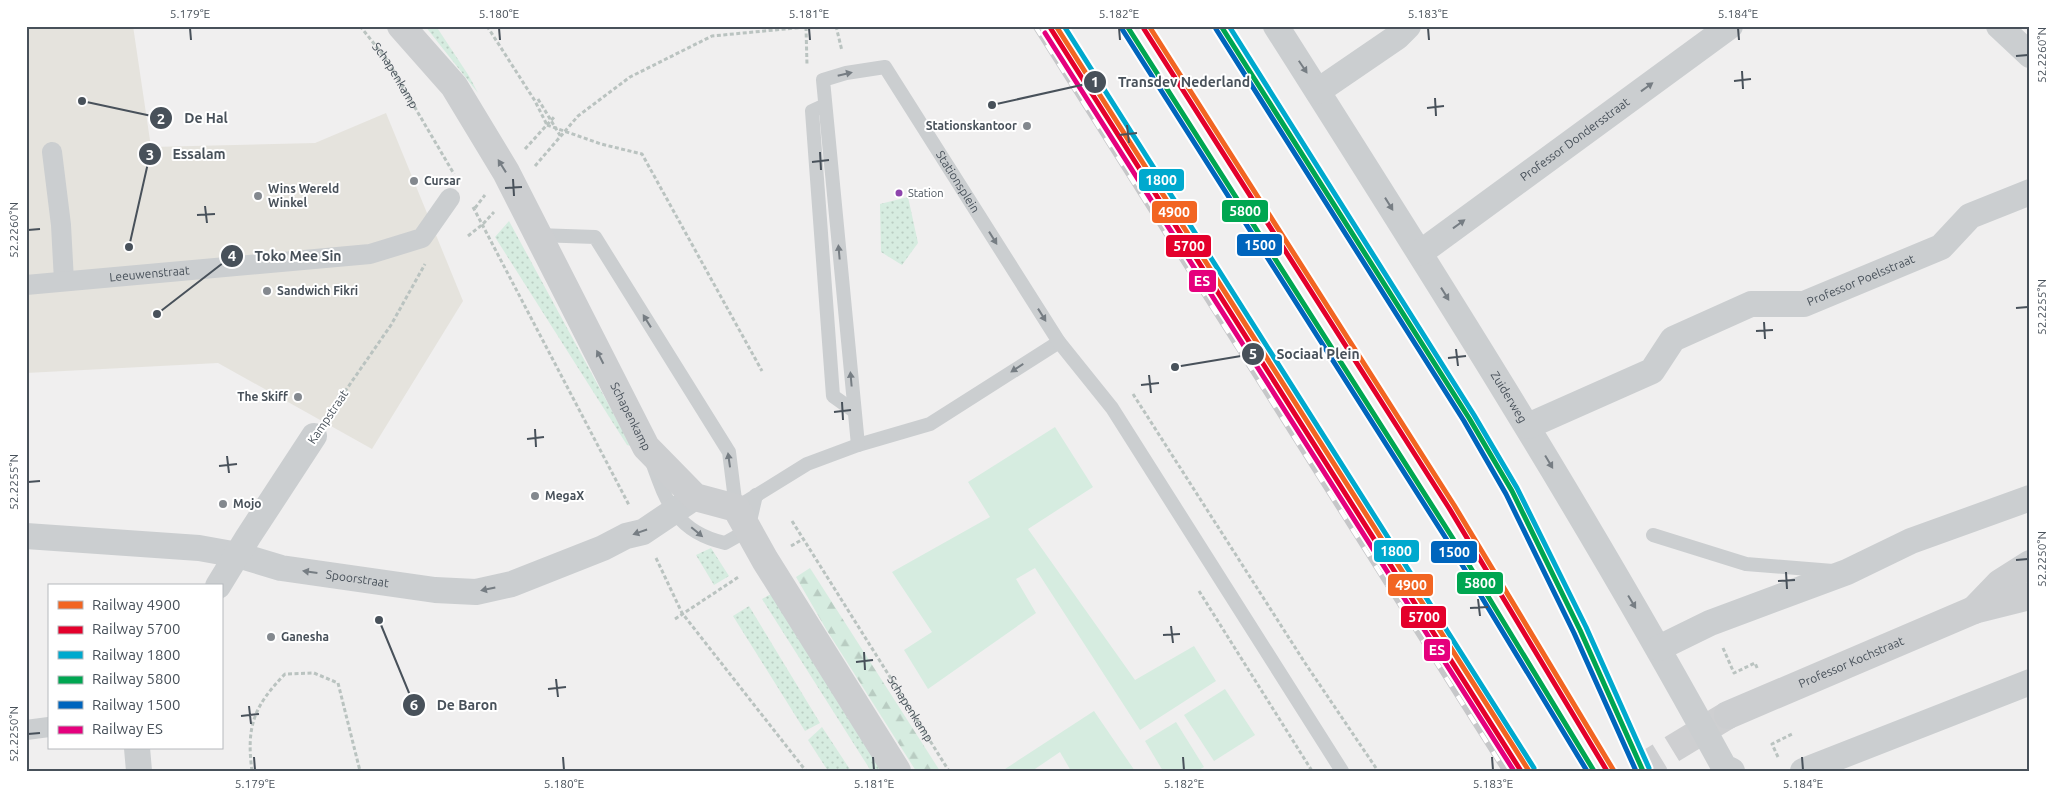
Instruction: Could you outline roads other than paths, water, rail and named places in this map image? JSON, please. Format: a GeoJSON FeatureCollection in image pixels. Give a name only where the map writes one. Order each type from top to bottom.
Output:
{"type":"FeatureCollection","features":[{"type":"Feature","properties":{"kind":"main road","name":"Schapenkamp"},"geometry":{"type":"LineString","coordinates":[[401,26],[454,86],[506,172],[646,447],[695,497]]}},
{"type":"Feature","properties":{"kind":"main road"},"geometry":{"type":"LineString","coordinates":[[695,497],[747,511],[897,771]]}},
{"type":"Feature","properties":{"kind":"main road","name":"Professor Kochstraat"},"geometry":{"type":"LineString","coordinates":[[1974,610],[2000,583],[2030,564]]}},
{"type":"Feature","properties":{"kind":"main road","name":"Professor Kochstraat"},"geometry":{"type":"LineString","coordinates":[[1728,715],[1974,610],[2030,596]]}},
{"type":"Feature","properties":{"kind":"street","name":"Zuiderweg"},"geometry":{"type":"LineString","coordinates":[[1276,26],[1528,426],[1660,648],[1724,768],[1732,771]]}},
{"type":"Feature","properties":{"kind":"street"},"geometry":{"type":"LineString","coordinates":[[1318,90],[1397,37],[1408,26]]}},
{"type":"Feature","properties":{"kind":"street","name":"Professor Dondersstraat"},"geometry":{"type":"LineString","coordinates":[[1420,253],[1730,26]]}},
{"type":"Feature","properties":{"kind":"street"},"geometry":{"type":"LineString","coordinates":[[1999,26],[2030,54]]}},
{"type":"Feature","properties":{"kind":"street"},"geometry":{"type":"LineString","coordinates":[[52,152],[61,225],[64,282]]}},
{"type":"Feature","properties":{"kind":"street","name":"Leeuwenstraat"},"geometry":{"type":"LineString","coordinates":[[26,285],[370,254],[422,238],[454,190]]}},
{"type":"Feature","properties":{"kind":"street","name":"Professor Poelsstraat"},"geometry":{"type":"LineString","coordinates":[[1528,426],[1652,372],[1673,339],[1751,304],[1804,304],[1941,247],[1970,216],[2030,192]]}},
{"type":"Feature","properties":{"kind":"street","name":"Kampstraat"},"geometry":{"type":"LineString","coordinates":[[219,584],[314,436]]}},
{"type":"Feature","properties":{"kind":"street","name":"Spoorstraat"},"geometry":{"type":"LineString","coordinates":[[26,536],[199,548],[238,555],[291,569],[435,590],[476,592],[512,584],[604,548],[626,536],[643,532],[674,513],[695,497]]}},
{"type":"Feature","properties":{"kind":"street"},"geometry":{"type":"LineString","coordinates":[[1660,648],[1710,623],[1847,572],[1911,541],[2030,498]]}},
{"type":"Feature","properties":{"kind":"street"},"geometry":{"type":"LineString","coordinates":[[1802,771],[2030,682]]}},
{"type":"Feature","properties":{"kind":"street"},"geometry":{"type":"LineString","coordinates":[[26,730],[48,728]]}},
{"type":"Feature","properties":{"kind":"street"},"geometry":{"type":"LineString","coordinates":[[137,750],[139,771]]}},
{"type":"Feature","properties":{"kind":"lane","name":"Stationsplein"},"geometry":{"type":"LineString","coordinates":[[858,445],[823,80],[846,73],[885,67],[1058,342]]}},
{"type":"Feature","properties":{"kind":"lane"},"geometry":{"type":"LineString","coordinates":[[825,105],[812,111],[833,396],[854,411]]}},
{"type":"Feature","properties":{"kind":"lane"},"geometry":{"type":"LineString","coordinates":[[537,235],[594,237],[728,452],[747,511]]}},
{"type":"Feature","properties":{"kind":"lane"},"geometry":{"type":"LineString","coordinates":[[646,447],[674,513],[704,538],[725,543],[747,511],[807,464],[858,445],[930,424],[1058,342],[1112,408],[1342,771]]}},
{"type":"Feature","properties":{"kind":"lane"},"geometry":{"type":"LineString","coordinates":[[1653,535],[1746,564],[1847,572]]}},
{"type":"Feature","properties":{"kind":"tunnel"},"geometry":{"type":"LineString","coordinates":[[1636,771],[1728,715]]}},
{"type":"Feature","properties":{"kind":"railway"},"geometry":{"type":"LineString","coordinates":[[1035,26],[1505,771]]}},
{"type":"Feature","properties":{"kind":"rail line","name":"4900"},"geometry":{"type":"LineString","coordinates":[[1056,26],[1529,771]]}},
{"type":"Feature","properties":{"kind":"rail line","name":"1800"},"geometry":{"type":"LineString","coordinates":[[1064,26],[1534,768]]}},
{"type":"Feature","properties":{"kind":"rail line","name":"5800"},"geometry":{"type":"LineString","coordinates":[[1127,26],[1452,537],[1594,771]]}},
{"type":"Feature","properties":{"kind":"rail line","name":"4900"},"geometry":{"type":"LineString","coordinates":[[1149,26],[1454,505],[1614,771]]}},
{"type":"Feature","properties":{"kind":"rail line","name":"5800"},"geometry":{"type":"LineString","coordinates":[[1221,26],[1469,418],[1512,491],[1580,630],[1643,771]]}},
{"type":"Feature","properties":{"kind":"rail line","name":"1800"},"geometry":{"type":"LineString","coordinates":[[1229,26],[1474,415],[1517,488],[1586,627],[1649,768]]}},
{"type":"Feature","properties":{"kind":"rail line","name":"5700"},"geometry":{"type":"LineString","coordinates":[[1051,29],[1521,771]]}},
{"type":"Feature","properties":{"kind":"rail line","name":"1500"},"geometry":{"type":"LineString","coordinates":[[1122,29],[1447,540],[1587,771]]}},
{"type":"Feature","properties":{"kind":"rail line","name":"5700"},"geometry":{"type":"LineString","coordinates":[[1144,29],[1449,508],[1607,771]]}},
{"type":"Feature","properties":{"kind":"rail line","name":"1500"},"geometry":{"type":"LineString","coordinates":[[1216,29],[1464,421],[1506,494],[1574,633],[1636,771]]}},
{"type":"Feature","properties":{"kind":"rail line","name":"ES"},"geometry":{"type":"LineString","coordinates":[[1045,33],[1514,771]]}},
{"type":"Feature","properties":{"kind":"place","name":"De Hal"},"geometry":{"type":"Point","coordinates":[82,101]}},
{"type":"Feature","properties":{"kind":"place","name":"Transdev Nederland"},"geometry":{"type":"Point","coordinates":[992,105]}},
{"type":"Feature","properties":{"kind":"place","name":"Stationskantoor"},"geometry":{"type":"Point","coordinates":[1027,126]}},
{"type":"Feature","properties":{"kind":"place","name":"Cursar"},"geometry":{"type":"Point","coordinates":[414,181]}},
{"type":"Feature","properties":{"kind":"place","name":"Station"},"geometry":{"type":"Point","coordinates":[899,193]}},
{"type":"Feature","properties":{"kind":"place","name":"Wins Wereld Winkel"},"geometry":{"type":"Point","coordinates":[258,196]}},
{"type":"Feature","properties":{"kind":"place","name":"Essalam"},"geometry":{"type":"Point","coordinates":[129,247]}},
{"type":"Feature","properties":{"kind":"place","name":"Sandwich Fikri"},"geometry":{"type":"Point","coordinates":[267,291]}},
{"type":"Feature","properties":{"kind":"place","name":"Toko Mee Sin"},"geometry":{"type":"Point","coordinates":[157,314]}},
{"type":"Feature","properties":{"kind":"place","name":"Sociaal Plein"},"geometry":{"type":"Point","coordinates":[1175,367]}},
{"type":"Feature","properties":{"kind":"place","name":"The Skiff"},"geometry":{"type":"Point","coordinates":[298,397]}},
{"type":"Feature","properties":{"kind":"place","name":"MegaX"},"geometry":{"type":"Point","coordinates":[535,496]}},
{"type":"Feature","properties":{"kind":"place","name":"Mojo"},"geometry":{"type":"Point","coordinates":[223,504]}},
{"type":"Feature","properties":{"kind":"place","name":"De Baron"},"geometry":{"type":"Point","coordinates":[379,620]}},
{"type":"Feature","properties":{"kind":"place","name":"Ganesha"},"geometry":{"type":"Point","coordinates":[271,637]}}]}
